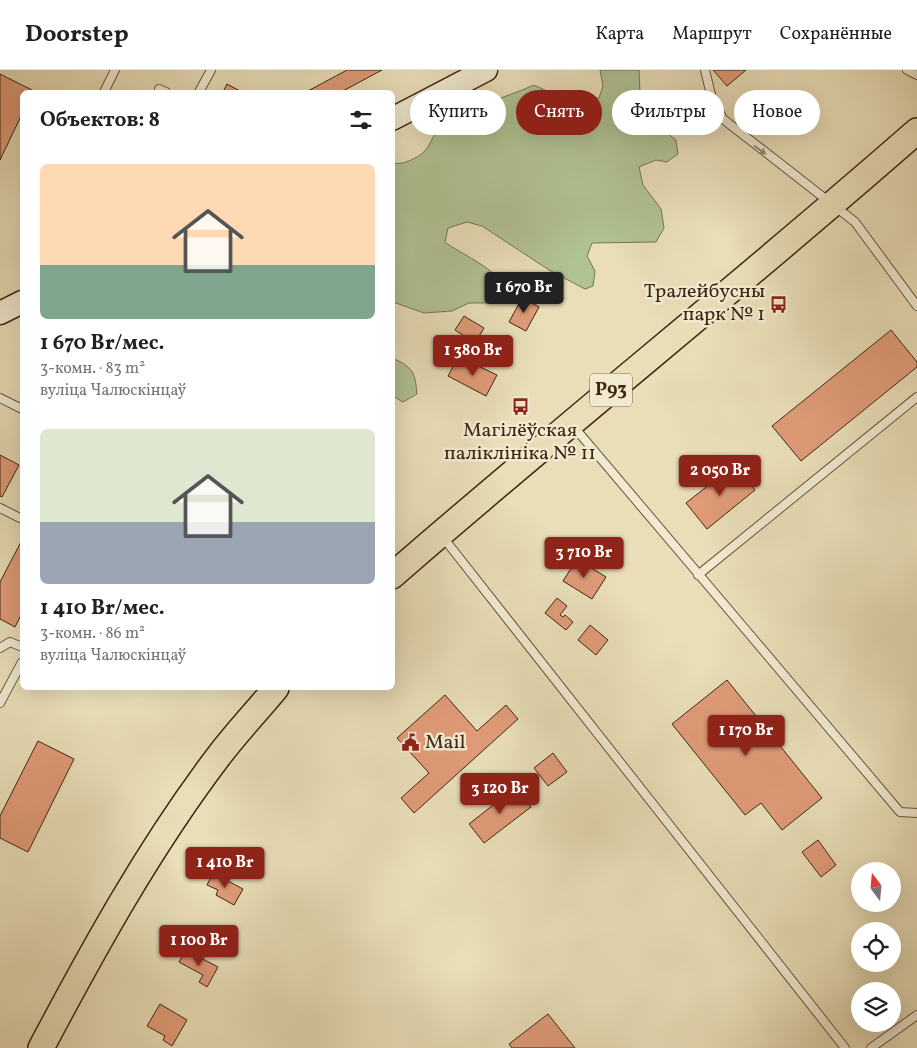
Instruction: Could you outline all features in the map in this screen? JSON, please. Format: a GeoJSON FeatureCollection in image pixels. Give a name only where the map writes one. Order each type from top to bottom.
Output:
{"type":"FeatureCollection","features":[{"type":"Feature","properties":{"kind":"main road"},"geometry":{"type":"LineString","coordinates":[[395,117],[486,70]]}},
{"type":"Feature","properties":{"kind":"main road","name":"Р93"},"geometry":{"type":"LineString","coordinates":[[395,573],[571,423],[832,206],[917,131]]}},
{"type":"Feature","properties":{"kind":"main road"},"geometry":{"type":"LineString","coordinates":[[0,312],[20,303]]}},
{"type":"Feature","properties":{"kind":"main road"},"geometry":{"type":"LineString","coordinates":[[41,1048],[119,906],[170,824],[218,756],[274,690]]}},
{"type":"Feature","properties":{"kind":"lane"},"geometry":{"type":"LineString","coordinates":[[105,90],[115,70]]}},
{"type":"Feature","properties":{"kind":"lane"},"geometry":{"type":"LineString","coordinates":[[199,90],[211,70]]}},
{"type":"Feature","properties":{"kind":"lane"},"geometry":{"type":"LineString","coordinates":[[705,70],[712,99],[722,119],[855,222],[917,306]]}},
{"type":"Feature","properties":{"kind":"lane"},"geometry":{"type":"LineString","coordinates":[[907,70],[917,75]]}},
{"type":"Feature","properties":{"kind":"lane"},"geometry":{"type":"LineString","coordinates":[[698,575],[917,397]]}},
{"type":"Feature","properties":{"kind":"lane"},"geometry":{"type":"LineString","coordinates":[[0,398],[20,408]]}},
{"type":"Feature","properties":{"kind":"lane"},"geometry":{"type":"LineString","coordinates":[[571,423],[900,812],[917,813]]}},
{"type":"Feature","properties":{"kind":"lane"},"geometry":{"type":"LineString","coordinates":[[0,508],[20,518]]}},
{"type":"Feature","properties":{"kind":"lane"},"geometry":{"type":"LineString","coordinates":[[441,534],[845,1048]]}},
{"type":"Feature","properties":{"kind":"lane"},"geometry":{"type":"LineString","coordinates":[[0,648],[10,642],[20,645]]}},
{"type":"Feature","properties":{"kind":"lane"},"geometry":{"type":"LineString","coordinates":[[0,703],[20,666]]}},
{"type":"Feature","properties":{"kind":"lane"},"geometry":{"type":"LineString","coordinates":[[871,1048],[917,1015]]}},
{"type":"Feature","properties":{"kind":"green space"},"geometry":{"type":"Polygon","coordinates":[[[600,70],[639,70],[640,90],[612,90],[612,135],[669,135],[676,140],[678,154],[667,162],[656,160],[639,167],[643,185],[661,209],[664,228],[656,242],[592,243],[587,256],[595,271],[593,286],[585,289],[549,270],[482,226],[467,222],[448,228],[445,242],[492,272],[501,284],[501,300],[493,303],[469,303],[452,311],[424,313],[395,303],[395,163],[404,163],[418,156],[427,148],[435,135],[506,135],[506,96],[516,92],[516,135],[602,135],[603,86],[600,70]]]}},
{"type":"Feature","properties":{"kind":"green space"},"geometry":{"type":"Polygon","coordinates":[[[534,85],[545,90],[522,90],[534,85]]]}},
{"type":"Feature","properties":{"kind":"green space"},"geometry":{"type":"Polygon","coordinates":[[[395,360],[412,371],[415,380],[417,394],[403,402],[395,397],[395,360]]]}},
{"type":"Feature","properties":{"kind":"building"},"geometry":{"type":"Polygon","coordinates":[[[347,70],[382,70],[345,90],[310,90],[347,70]]]}},
{"type":"Feature","properties":{"kind":"building"},"geometry":{"type":"Polygon","coordinates":[[[713,70],[746,70],[727,86],[713,70]]]}},
{"type":"Feature","properties":{"kind":"building"},"geometry":{"type":"Polygon","coordinates":[[[0,74],[32,90],[20,90],[20,118],[0,160],[0,74]]]}},
{"type":"Feature","properties":{"kind":"building"},"geometry":{"type":"Polygon","coordinates":[[[227,84],[238,90],[224,90],[227,84]]]}},
{"type":"Feature","properties":{"kind":"building"},"geometry":{"type":"Polygon","coordinates":[[[522,298],[539,307],[526,331],[509,322],[522,298]]]}},
{"type":"Feature","properties":{"kind":"building"},"geometry":{"type":"Polygon","coordinates":[[[464,316],[484,328],[475,343],[455,330],[464,316]]]}},
{"type":"Feature","properties":{"kind":"building"},"geometry":{"type":"Polygon","coordinates":[[[891,330],[917,362],[917,367],[801,461],[772,426],[891,330]]]}},
{"type":"Feature","properties":{"kind":"building"},"geometry":{"type":"Polygon","coordinates":[[[456,361],[469,367],[472,363],[497,375],[486,396],[448,376],[456,361]]]}},
{"type":"Feature","properties":{"kind":"building"},"geometry":{"type":"Polygon","coordinates":[[[0,455],[19,465],[2,497],[0,496],[0,455]]]}},
{"type":"Feature","properties":{"kind":"building"},"geometry":{"type":"Polygon","coordinates":[[[734,465],[755,490],[707,529],[686,503],[734,465]]]}},
{"type":"Feature","properties":{"kind":"building"},"geometry":{"type":"Polygon","coordinates":[[[20,544],[20,617],[15,627],[0,619],[0,582],[20,544]]]}},
{"type":"Feature","properties":{"kind":"building"},"geometry":{"type":"Polygon","coordinates":[[[577,559],[606,577],[592,599],[563,581],[577,559]]]}},
{"type":"Feature","properties":{"kind":"building"},"geometry":{"type":"Polygon","coordinates":[[[557,598],[567,606],[560,615],[563,617],[565,615],[573,622],[566,630],[545,613],[557,598]]]}},
{"type":"Feature","properties":{"kind":"building"},"geometry":{"type":"Polygon","coordinates":[[[590,625],[608,640],[596,655],[578,640],[590,625]]]}},
{"type":"Feature","properties":{"kind":"building"},"geometry":{"type":"Polygon","coordinates":[[[727,680],[822,798],[782,830],[761,803],[745,815],[672,724],[727,680]]]}},
{"type":"Feature","properties":{"kind":"building"},"geometry":{"type":"Polygon","coordinates":[[[445,695],[477,731],[506,705],[518,719],[414,813],[401,798],[429,773],[397,738],[445,695]]]}},
{"type":"Feature","properties":{"kind":"building"},"geometry":{"type":"Polygon","coordinates":[[[38,741],[74,759],[28,852],[0,838],[0,816],[38,741]]]}},
{"type":"Feature","properties":{"kind":"building"},"geometry":{"type":"Polygon","coordinates":[[[553,753],[567,772],[548,786],[534,768],[553,753]]]}},
{"type":"Feature","properties":{"kind":"building"},"geometry":{"type":"Polygon","coordinates":[[[516,787],[531,807],[484,843],[469,824],[516,787]]]}},
{"type":"Feature","properties":{"kind":"building"},"geometry":{"type":"Polygon","coordinates":[[[818,840],[836,865],[821,877],[802,852],[818,840]]]}},
{"type":"Feature","properties":{"kind":"building"},"geometry":{"type":"Polygon","coordinates":[[[213,873],[243,889],[234,905],[216,895],[218,890],[207,885],[213,873]]]}},
{"type":"Feature","properties":{"kind":"building"},"geometry":{"type":"Polygon","coordinates":[[[186,950],[218,967],[207,987],[199,982],[203,975],[179,962],[186,950]]]}},
{"type":"Feature","properties":{"kind":"building"},"geometry":{"type":"Polygon","coordinates":[[[160,1004],[187,1020],[172,1046],[163,1040],[165,1036],[147,1026],[160,1004]]]}},
{"type":"Feature","properties":{"kind":"building"},"geometry":{"type":"Polygon","coordinates":[[[548,1014],[575,1048],[512,1048],[509,1044],[548,1014]]]}},
{"type":"Feature","properties":{"kind":"place","name":"Тралейбусны парк № 1"},"geometry":{"type":"Point","coordinates":[779,304]}},
{"type":"Feature","properties":{"kind":"place","name":"Магілёўская паліклініка № 11"},"geometry":{"type":"Point","coordinates":[520,407]}},
{"type":"Feature","properties":{"kind":"place","name":"Mail"},"geometry":{"type":"Point","coordinates":[411,743]}}]}
